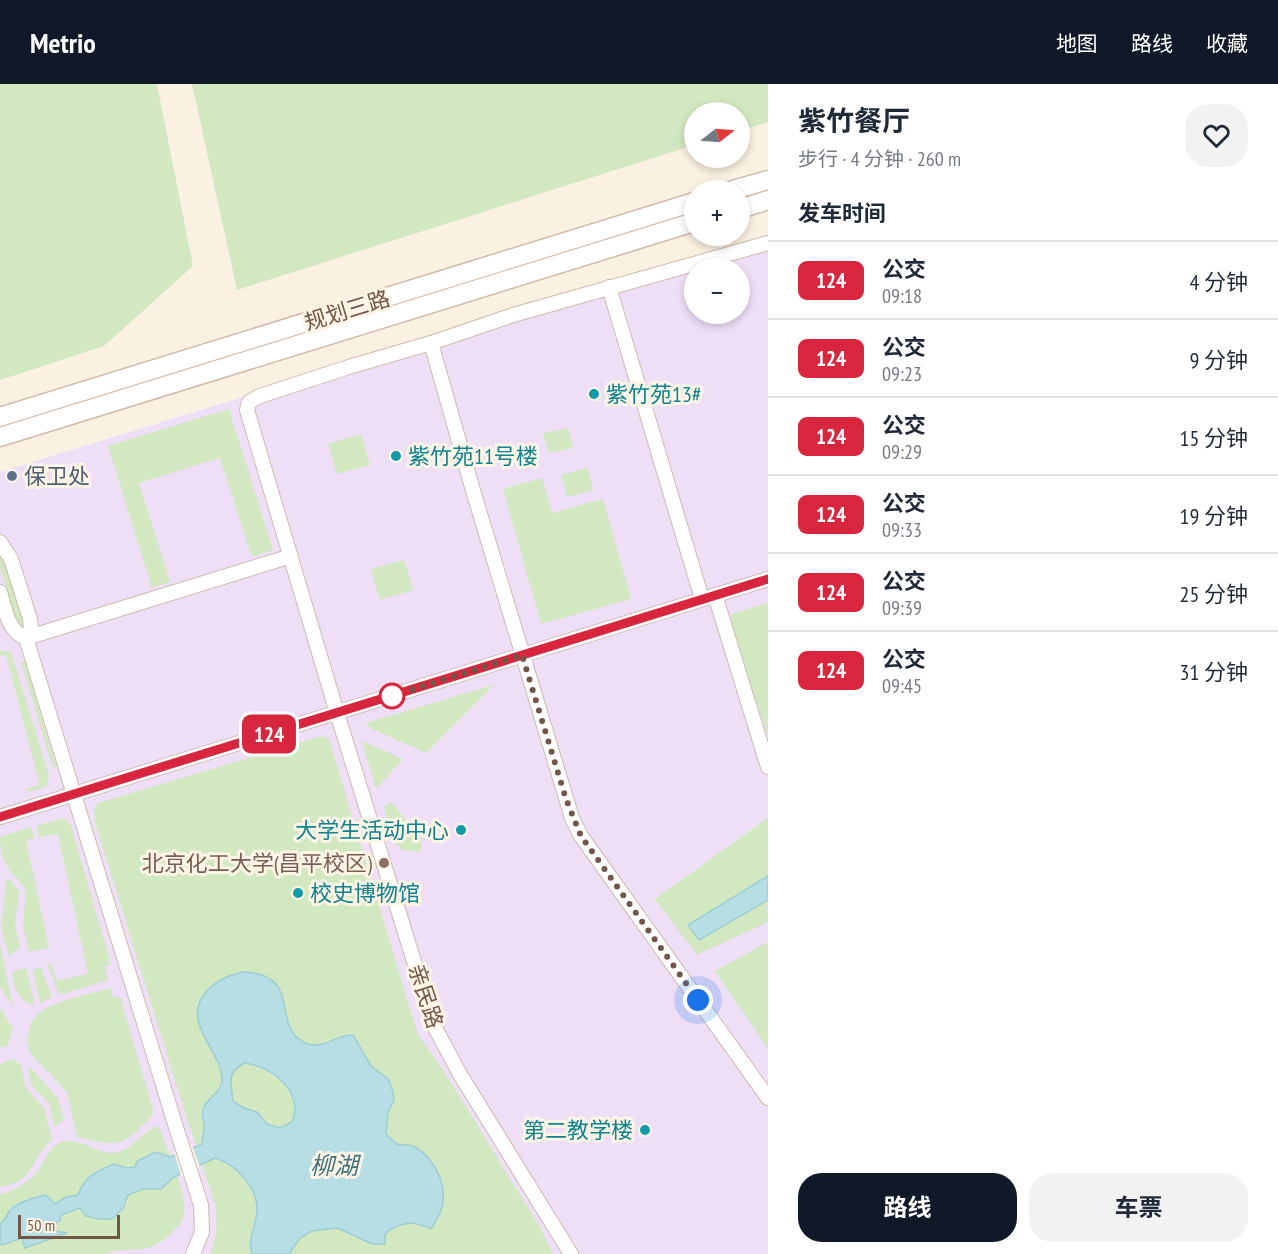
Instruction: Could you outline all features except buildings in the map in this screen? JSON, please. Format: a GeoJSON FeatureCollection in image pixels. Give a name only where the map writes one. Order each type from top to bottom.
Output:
{"type":"FeatureCollection","features":[{"type":"Feature","properties":{"kind":"main road"},"geometry":{"type":"LineString","coordinates":[[750,185],[768,180]]}},
{"type":"Feature","properties":{"kind":"main road"},"geometry":{"type":"LineString","coordinates":[[750,206],[768,200]]}},
{"type":"Feature","properties":{"kind":"main road","name":"规划三路"},"geometry":{"type":"LineString","coordinates":[[0,417],[684,205]]}},
{"type":"Feature","properties":{"kind":"main road","name":"规划三路"},"geometry":{"type":"LineString","coordinates":[[0,437],[684,225]]}},
{"type":"Feature","properties":{"kind":"street"},"geometry":{"type":"LineString","coordinates":[[768,243],[513,315],[431,343],[522,655],[566,799],[581,836],[768,1098]]}},
{"type":"Feature","properties":{"kind":"street"},"geometry":{"type":"LineString","coordinates":[[609,287],[709,597],[768,767]]}},
{"type":"Feature","properties":{"kind":"street"},"geometry":{"type":"LineString","coordinates":[[413,289],[419,307]]}},
{"type":"Feature","properties":{"kind":"street","name":"亲民路"},"geometry":{"type":"LineString","coordinates":[[431,343],[260,396],[249,402],[247,410],[337,713],[437,1032],[461,1076],[571,1254]]}},
{"type":"Feature","properties":{"kind":"street"},"geometry":{"type":"LineString","coordinates":[[0,542],[11,559],[30,619],[31,628],[26,638],[203,1211],[202,1232],[193,1254]]}},
{"type":"Feature","properties":{"kind":"street"},"geometry":{"type":"LineString","coordinates":[[0,592],[12,628],[15,633],[26,638],[291,556]]}},
{"type":"Feature","properties":{"kind":"street"},"geometry":{"type":"LineString","coordinates":[[0,817],[768,579]]}},
{"type":"Feature","properties":{"kind":"shaded area","name":"北京化工大学(昌平校区)"},"geometry":{"type":"Polygon","coordinates":[[[768,235],[768,1254],[0,1254],[0,472],[684,261],[684,324],[750,324],[750,258],[693,258],[732,246],[750,246],[750,241],[768,235]]]}},
{"type":"Feature","properties":{"kind":"green space"},"geometry":{"type":"Polygon","coordinates":[[[0,84],[157,84],[193,266],[104,346],[0,380],[0,84]]]}},
{"type":"Feature","properties":{"kind":"green space"},"geometry":{"type":"Polygon","coordinates":[[[192,84],[768,84],[768,122],[750,128],[750,102],[684,102],[684,148],[237,290],[192,84]]]}},
{"type":"Feature","properties":{"kind":"green space"},"geometry":{"type":"Polygon","coordinates":[[[229,409],[273,550],[252,557],[220,458],[139,483],[170,582],[152,588],[108,446],[229,409]]]}},
{"type":"Feature","properties":{"kind":"green space"},"geometry":{"type":"Polygon","coordinates":[[[568,428],[573,448],[548,453],[543,433],[568,428]]]}},
{"type":"Feature","properties":{"kind":"green space"},"geometry":{"type":"Polygon","coordinates":[[[361,434],[370,465],[337,474],[328,444],[361,434]]]}},
{"type":"Feature","properties":{"kind":"green space"},"geometry":{"type":"Polygon","coordinates":[[[588,468],[593,490],[567,497],[561,475],[588,468]]]}},
{"type":"Feature","properties":{"kind":"green space"},"geometry":{"type":"Polygon","coordinates":[[[542,478],[552,513],[603,499],[631,599],[541,624],[503,489],[542,478]]]}},
{"type":"Feature","properties":{"kind":"green space"},"geometry":{"type":"Polygon","coordinates":[[[0,553],[3,554],[26,625],[24,627],[18,626],[0,568],[0,553]]]}},
{"type":"Feature","properties":{"kind":"green space"},"geometry":{"type":"Polygon","coordinates":[[[404,560],[413,590],[380,600],[371,569],[404,560]]]}},
{"type":"Feature","properties":{"kind":"green space"},"geometry":{"type":"Polygon","coordinates":[[[768,603],[768,736],[732,625],[731,614],[768,603]]]}},
{"type":"Feature","properties":{"kind":"green space"},"geometry":{"type":"Polygon","coordinates":[[[0,651],[11,652],[49,776],[46,787],[27,792],[26,789],[40,785],[6,655],[0,656],[0,651]]]}},
{"type":"Feature","properties":{"kind":"green space"},"geometry":{"type":"Polygon","coordinates":[[[25,661],[56,768],[53,769],[21,662],[25,661]]]}},
{"type":"Feature","properties":{"kind":"green space"},"geometry":{"type":"Polygon","coordinates":[[[494,685],[426,753],[370,728],[366,723],[494,685]]]}},
{"type":"Feature","properties":{"kind":"green space"},"geometry":{"type":"Polygon","coordinates":[[[322,736],[329,739],[418,1035],[444,1071],[540,1227],[553,1254],[210,1254],[216,1229],[215,1204],[95,822],[94,808],[98,803],[322,736]]]}},
{"type":"Feature","properties":{"kind":"green space"},"geometry":{"type":"Polygon","coordinates":[[[362,741],[403,759],[376,789],[362,741]]]}},
{"type":"Feature","properties":{"kind":"green space"},"geometry":{"type":"Polygon","coordinates":[[[391,802],[421,838],[421,852],[402,850],[394,841],[384,808],[391,802]]]}},
{"type":"Feature","properties":{"kind":"green space"},"geometry":{"type":"Polygon","coordinates":[[[64,818],[71,825],[111,964],[104,967],[108,980],[63,994],[58,992],[48,965],[52,964],[56,981],[88,974],[58,834],[39,837],[36,826],[64,818]]]}},
{"type":"Feature","properties":{"kind":"green space"},"geometry":{"type":"Polygon","coordinates":[[[768,818],[768,922],[697,955],[655,899],[768,818]]]}},
{"type":"Feature","properties":{"kind":"green space"},"geometry":{"type":"Polygon","coordinates":[[[31,827],[34,838],[26,840],[49,948],[29,952],[23,927],[26,889],[10,871],[4,860],[0,837],[31,827]]]}},
{"type":"Feature","properties":{"kind":"green space"},"geometry":{"type":"Polygon","coordinates":[[[9,879],[19,891],[15,924],[20,948],[9,956],[1,927],[6,880],[9,879]]]}},
{"type":"Feature","properties":{"kind":"green space"},"geometry":{"type":"Polygon","coordinates":[[[768,942],[768,1049],[715,971],[768,942]]]}},
{"type":"Feature","properties":{"kind":"green space"},"geometry":{"type":"Polygon","coordinates":[[[0,945],[13,1007],[0,987],[0,945]]]}},
{"type":"Feature","properties":{"kind":"green space"},"geometry":{"type":"Polygon","coordinates":[[[26,968],[34,1001],[32,1005],[23,1000],[18,993],[12,974],[14,971],[26,968]]]}},
{"type":"Feature","properties":{"kind":"green space"},"geometry":{"type":"Polygon","coordinates":[[[41,968],[52,997],[40,1003],[33,970],[41,968]]]}},
{"type":"Feature","properties":{"kind":"green space"},"geometry":{"type":"Polygon","coordinates":[[[111,988],[113,998],[120,996],[154,1113],[128,1138],[121,1142],[103,1143],[77,1137],[67,1092],[31,1054],[28,1039],[32,1023],[45,1009],[73,998],[111,988]]]}},
{"type":"Feature","properties":{"kind":"green space"},"geometry":{"type":"Polygon","coordinates":[[[0,1008],[13,1028],[9,1043],[4,1049],[3,1046],[0,1047],[0,1008]]]}},
{"type":"Feature","properties":{"kind":"green space"},"geometry":{"type":"Polygon","coordinates":[[[13,1059],[21,1065],[26,1088],[44,1108],[52,1140],[44,1147],[27,1174],[12,1184],[0,1187],[0,1064],[13,1059]]]}},
{"type":"Feature","properties":{"kind":"green space"},"geometry":{"type":"Polygon","coordinates":[[[30,1067],[58,1098],[64,1120],[56,1126],[54,1126],[49,1103],[32,1086],[28,1069],[30,1067]]]}},
{"type":"Feature","properties":{"kind":"green space"},"geometry":{"type":"Polygon","coordinates":[[[158,1126],[176,1171],[185,1208],[182,1220],[165,1239],[151,1247],[105,1254],[0,1254],[0,1194],[27,1182],[39,1170],[55,1146],[64,1141],[70,1141],[104,1152],[119,1152],[158,1126]]]}},
{"type":"Feature","properties":{"kind":"water"},"geometry":{"type":"Polygon","coordinates":[[[768,876],[768,900],[699,940],[688,925],[768,876]]]}},
{"type":"Feature","properties":{"kind":"water","name":"柳湖"},"geometry":{"type":"Polygon","coordinates":[[[239,973],[263,975],[274,982],[281,992],[290,1027],[296,1037],[308,1044],[320,1045],[353,1035],[371,1066],[388,1079],[394,1100],[388,1112],[386,1134],[397,1144],[413,1146],[423,1152],[435,1167],[442,1185],[443,1204],[431,1229],[413,1223],[401,1224],[385,1234],[385,1244],[372,1244],[338,1228],[312,1231],[300,1238],[289,1254],[252,1254],[251,1238],[257,1211],[254,1194],[238,1171],[215,1158],[174,1177],[161,1189],[143,1189],[128,1195],[123,1208],[112,1219],[86,1216],[80,1208],[61,1215],[60,1221],[49,1226],[54,1231],[67,1233],[25,1248],[22,1238],[2,1245],[0,1243],[0,1224],[12,1209],[21,1203],[46,1195],[55,1204],[66,1197],[78,1195],[92,1175],[114,1164],[126,1168],[135,1167],[137,1161],[156,1152],[170,1157],[202,1144],[203,1109],[222,1081],[221,1070],[199,1025],[197,1013],[200,1002],[208,990],[224,978],[239,973]],[[244,1063],[234,1071],[231,1079],[233,1101],[257,1112],[267,1124],[280,1128],[292,1122],[295,1110],[289,1090],[270,1072],[244,1063]]]}},
{"type":"Feature","properties":{"kind":"pier"},"geometry":{"type":"Polygon","coordinates":[[[192,1145],[200,1167],[181,1176],[174,1152],[192,1145]]]}},
{"type":"Feature","properties":{"kind":"bus line","name":"124"},"geometry":{"type":"LineString","coordinates":[[0,817],[768,579]]}},
{"type":"Feature","properties":{"kind":"place","name":"紫竹苑13#"},"geometry":{"type":"Point","coordinates":[594,394]}},
{"type":"Feature","properties":{"kind":"place","name":"紫竹苑11号楼"},"geometry":{"type":"Point","coordinates":[396,456]}},
{"type":"Feature","properties":{"kind":"place","name":"保卫处"},"geometry":{"type":"Point","coordinates":[12,476]}},
{"type":"Feature","properties":{"kind":"place","name":"大学生活动中心"},"geometry":{"type":"Point","coordinates":[461,830]}},
{"type":"Feature","properties":{"kind":"place","name":"北京化工大学(昌平校区)"},"geometry":{"type":"Point","coordinates":[384,863]}},
{"type":"Feature","properties":{"kind":"place","name":"校史博物馆"},"geometry":{"type":"Point","coordinates":[298,893]}},
{"type":"Feature","properties":{"kind":"place","name":"第二教学楼"},"geometry":{"type":"Point","coordinates":[645,1130]}},
{"type":"Feature","properties":{"kind":"route"},"geometry":{"type":"LineString","coordinates":[[392,696],[522,655],[572,818],[581,836],[698,1000]]}}]}
